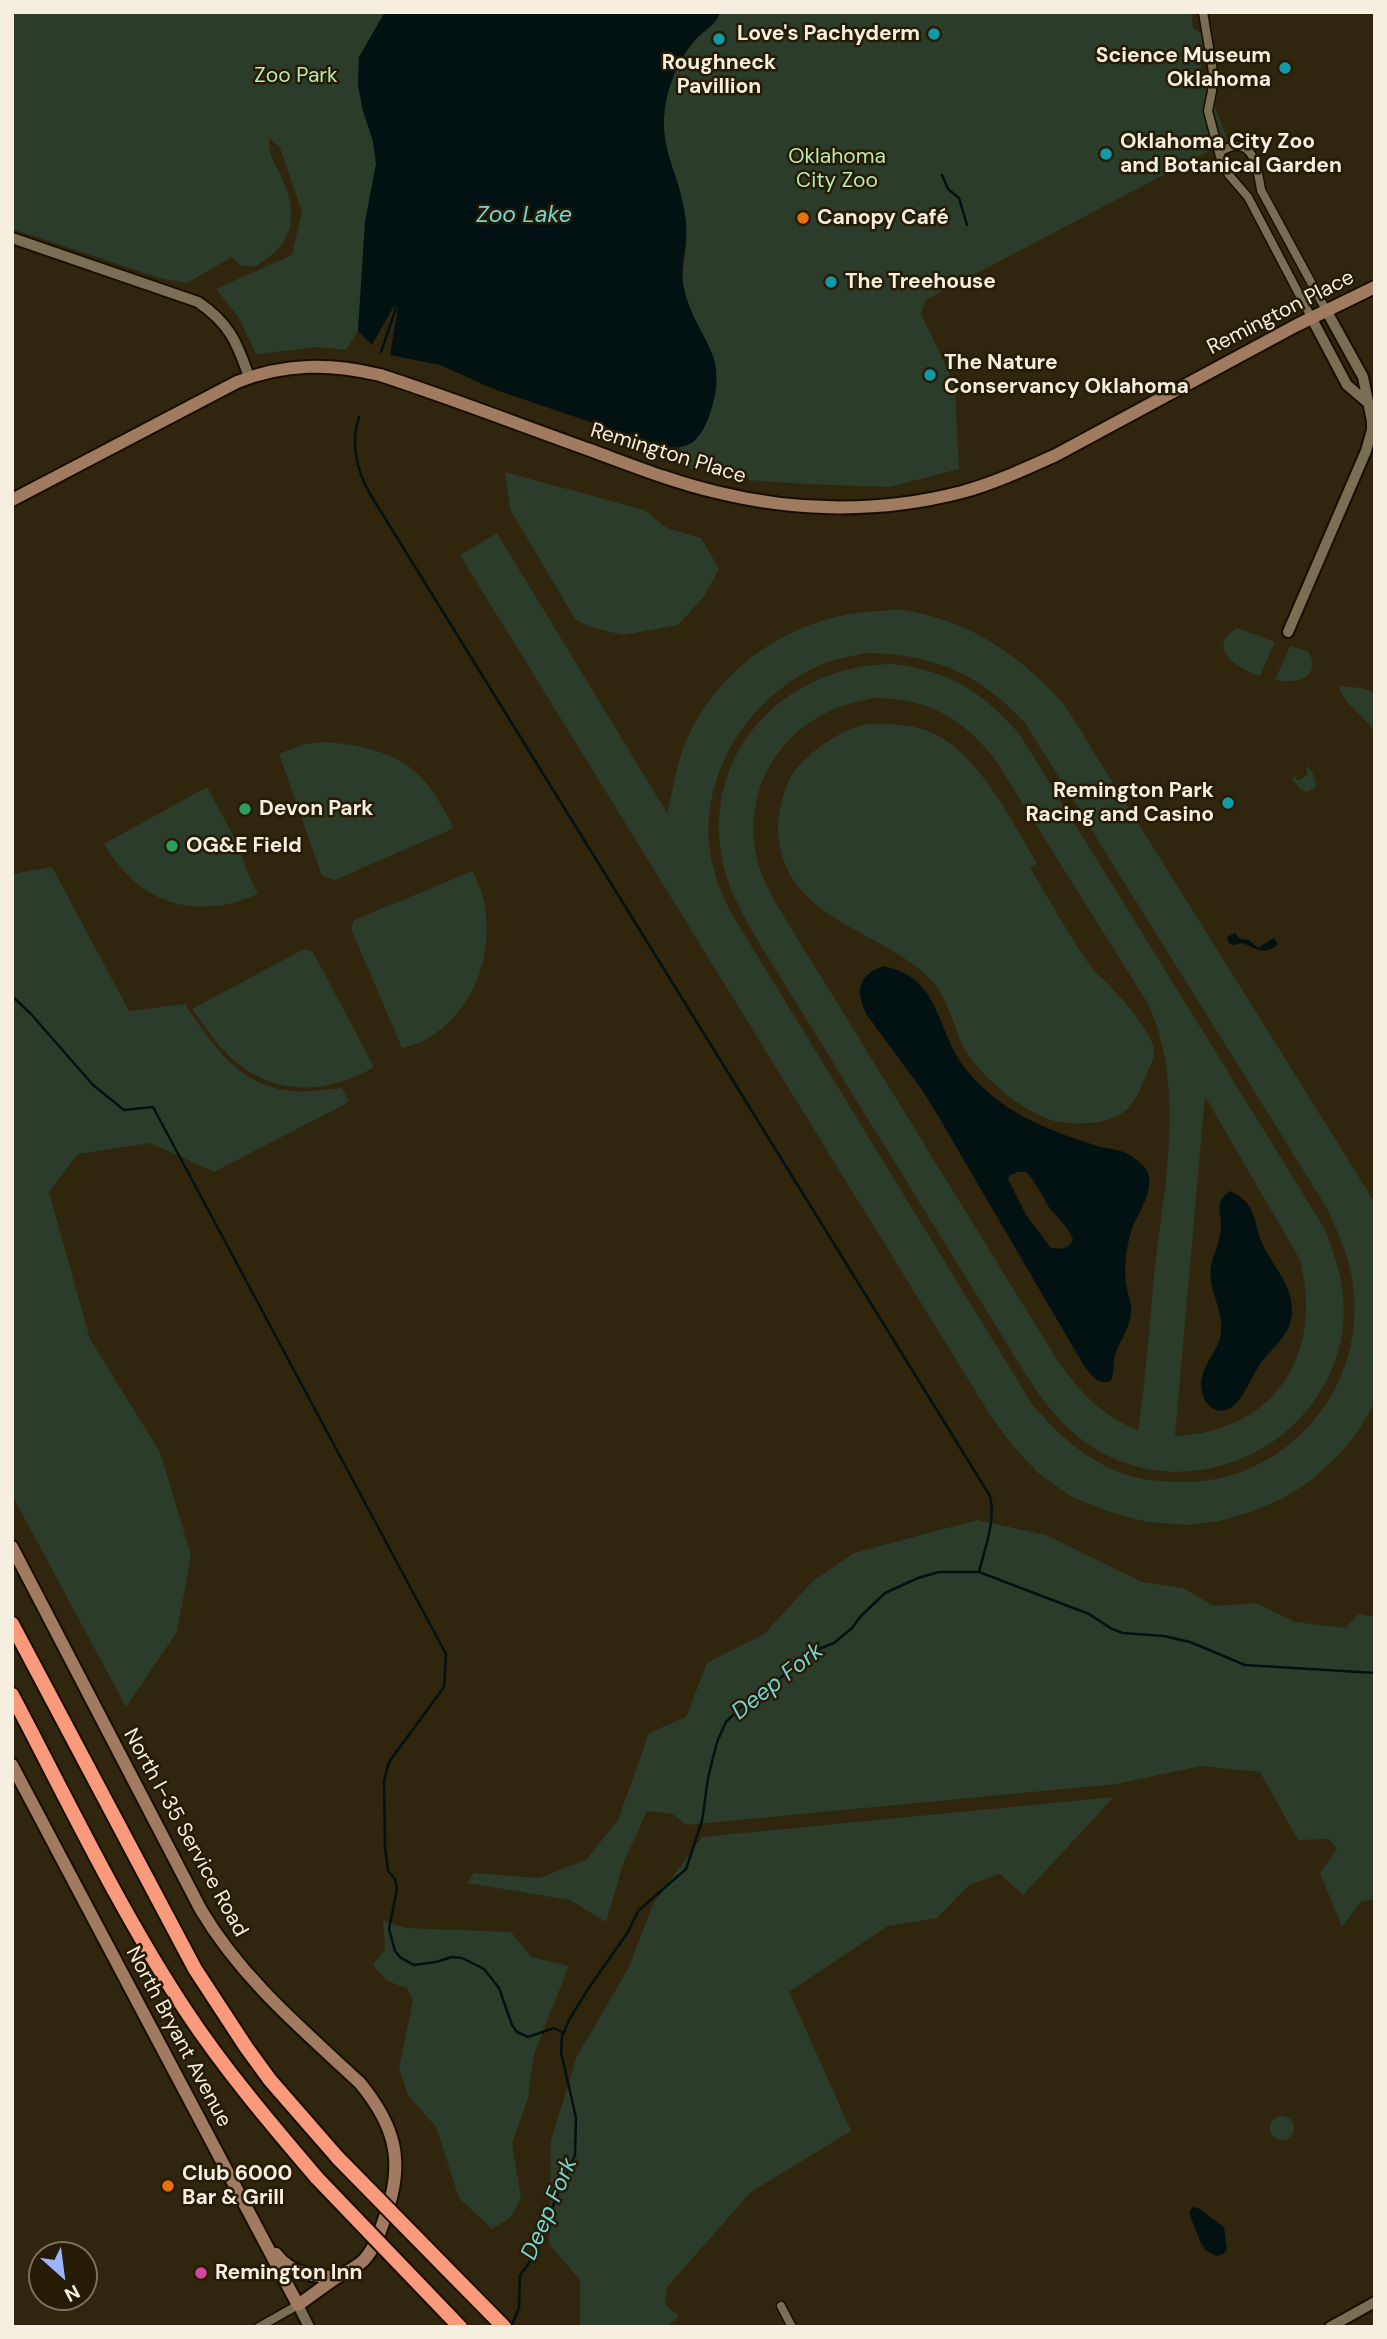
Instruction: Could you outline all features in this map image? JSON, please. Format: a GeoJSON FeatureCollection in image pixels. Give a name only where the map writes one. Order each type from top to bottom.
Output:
{"type":"FeatureCollection","features":[{"type":"Feature","properties":{"kind":"highway"},"geometry":{"type":"LineString","coordinates":[[12,1624],[195,1969],[262,2069],[338,2158],[504,2327]]}},
{"type":"Feature","properties":{"kind":"highway"},"geometry":{"type":"LineString","coordinates":[[12,1695],[131,1921],[159,1969],[218,2056],[251,2100],[317,2178],[460,2327]]}},
{"type":"Feature","properties":{"kind":"main road","name":"Remington Place"},"geometry":{"type":"LineString","coordinates":[[12,500],[192,404],[249,377],[294,366],[316,365],[359,370],[392,379],[714,492],[802,506],[869,507],[911,502],[962,492],[1056,455],[1311,317],[1375,287]]}},
{"type":"Feature","properties":{"kind":"main road","name":"North I-35 Service Road"},"geometry":{"type":"LineString","coordinates":[[12,1547],[217,1937],[262,1990],[360,2083],[373,2099],[390,2129],[396,2163],[392,2199],[373,2248],[355,2267],[298,2305]]}},
{"type":"Feature","properties":{"kind":"main road","name":"North Bryant Avenue"},"geometry":{"type":"LineString","coordinates":[[12,1765],[298,2305]]}},
{"type":"Feature","properties":{"kind":"main road"},"geometry":{"type":"LineString","coordinates":[[262,2237],[279,2259],[292,2269],[311,2276],[338,2277]]}},
{"type":"Feature","properties":{"kind":"street"},"geometry":{"type":"LineString","coordinates":[[1203,16],[1213,72],[1208,111],[1224,168],[1248,197],[1347,385],[1367,402]]}},
{"type":"Feature","properties":{"kind":"street"},"geometry":{"type":"LineString","coordinates":[[1220,152],[1240,144],[1246,148],[1258,172],[1261,190],[1363,377],[1372,421],[1370,441],[1288,632]]}},
{"type":"Feature","properties":{"kind":"street"},"geometry":{"type":"LineString","coordinates":[[12,238],[198,302],[216,314],[232,334],[249,377]]}},
{"type":"Feature","properties":{"kind":"street"},"geometry":{"type":"LineString","coordinates":[[1330,2327],[1375,2302]]}},
{"type":"Feature","properties":{"kind":"street"},"geometry":{"type":"LineString","coordinates":[[259,2327],[298,2305]]}},
{"type":"Feature","properties":{"kind":"street","name":"North Bryant Avenue"},"geometry":{"type":"LineString","coordinates":[[298,2305],[309,2327]]}},
{"type":"Feature","properties":{"kind":"street"},"geometry":{"type":"LineString","coordinates":[[781,2306],[792,2327]]}},
{"type":"Feature","properties":{"kind":"green space","name":"Zoo Park"},"geometry":{"type":"Polygon","coordinates":[[[12,12],[385,12],[359,57],[358,85],[373,141],[376,164],[365,222],[358,331],[346,350],[318,347],[256,354],[239,318],[216,289],[292,255],[302,212],[280,148],[270,138],[270,152],[290,203],[290,227],[279,248],[255,267],[240,265],[232,257],[187,283],[160,278],[12,229],[12,12]]]}},
{"type":"Feature","properties":{"kind":"green space","name":"Oklahoma City Zoo"},"geometry":{"type":"Polygon","coordinates":[[[720,12],[1191,12],[1193,28],[1201,33],[1205,41],[1201,68],[1228,141],[926,300],[921,314],[955,385],[959,469],[890,487],[749,480],[746,473],[703,464],[696,470],[678,465],[681,456],[679,448],[694,442],[716,394],[717,380],[711,353],[684,289],[686,236],[667,155],[664,115],[668,92],[682,58],[696,39],[716,21],[720,12]]]}},
{"type":"Feature","properties":{"kind":"green space"},"geometry":{"type":"Polygon","coordinates":[[[505,472],[644,510],[667,528],[701,538],[719,569],[704,596],[678,625],[623,635],[590,627],[575,619],[510,509],[505,472]]]}},
{"type":"Feature","properties":{"kind":"green space"},"geometry":{"type":"Polygon","coordinates":[[[497,533],[667,813],[684,746],[702,710],[721,686],[767,647],[822,621],[852,614],[895,610],[932,616],[975,633],[994,644],[1048,687],[1064,704],[1375,1203],[1375,1402],[1357,1433],[1337,1457],[1309,1482],[1282,1499],[1220,1521],[1187,1525],[1147,1522],[1107,1511],[1070,1496],[1037,1472],[992,1418],[460,555],[497,533]],[[868,653],[821,665],[794,679],[769,698],[748,721],[731,747],[718,775],[711,804],[709,835],[713,866],[724,897],[733,916],[1032,1404],[1042,1415],[1062,1436],[1084,1453],[1130,1476],[1176,1482],[1214,1479],[1249,1469],[1280,1451],[1307,1428],[1329,1400],[1344,1368],[1353,1332],[1354,1295],[1348,1260],[1335,1227],[1325,1205],[1025,723],[991,692],[954,670],[914,657],[868,653]]]}},
{"type":"Feature","properties":{"kind":"green space"},"geometry":{"type":"Polygon","coordinates":[[[1237,628],[1275,642],[1260,676],[1235,663],[1224,650],[1228,636],[1237,628]]]}},
{"type":"Feature","properties":{"kind":"green space"},"geometry":{"type":"Polygon","coordinates":[[[1290,646],[1309,652],[1312,668],[1309,674],[1298,680],[1275,680],[1290,646]]]}},
{"type":"Feature","properties":{"kind":"green space"},"geometry":{"type":"Polygon","coordinates":[[[894,664],[949,678],[965,686],[993,707],[1020,735],[1323,1226],[1338,1267],[1344,1310],[1341,1340],[1327,1380],[1304,1413],[1275,1440],[1240,1459],[1202,1470],[1162,1471],[1123,1462],[1085,1442],[1061,1421],[1028,1378],[758,941],[735,899],[721,853],[720,814],[727,778],[741,746],[762,718],[789,696],[821,678],[856,668],[894,664]],[[877,698],[848,704],[822,715],[799,731],[780,751],[766,774],[757,800],[754,828],[760,870],[775,902],[1059,1363],[1103,1411],[1138,1430],[1169,1137],[1166,1067],[1159,1034],[1147,1002],[984,746],[958,723],[930,707],[896,699],[877,698]],[[1205,1096],[1175,1436],[1210,1431],[1240,1420],[1265,1403],[1284,1382],[1297,1356],[1305,1327],[1306,1294],[1300,1260],[1205,1096]]]}},
{"type":"Feature","properties":{"kind":"green space"},"geometry":{"type":"Polygon","coordinates":[[[1339,686],[1361,688],[1375,693],[1375,733],[1344,698],[1339,686]]]}},
{"type":"Feature","properties":{"kind":"green space"},"geometry":{"type":"Polygon","coordinates":[[[869,724],[891,724],[921,729],[946,741],[977,770],[1004,807],[1037,863],[1030,868],[1083,955],[1093,970],[1128,1006],[1145,1029],[1154,1049],[1140,1090],[1129,1107],[1118,1116],[1109,1120],[1077,1124],[1056,1121],[1036,1114],[1011,1098],[977,1067],[962,1044],[945,1001],[929,978],[910,962],[821,909],[803,892],[789,872],[780,847],[778,821],[789,780],[803,762],[824,744],[847,731],[869,724]]]}},
{"type":"Feature","properties":{"kind":"green space"},"geometry":{"type":"Polygon","coordinates":[[[325,742],[370,749],[410,768],[432,790],[454,828],[335,880],[322,876],[279,754],[304,744],[325,742]]]}},
{"type":"Feature","properties":{"kind":"green space"},"geometry":{"type":"Polygon","coordinates":[[[1308,767],[1316,784],[1307,792],[1300,789],[1292,778],[1295,776],[1296,780],[1300,780],[1308,774],[1308,767]]]}},
{"type":"Feature","properties":{"kind":"green space","name":"OG&E Field"},"geometry":{"type":"Polygon","coordinates":[[[207,787],[240,848],[246,870],[258,894],[212,906],[170,902],[134,881],[104,844],[207,787]]]}},
{"type":"Feature","properties":{"kind":"green space"},"geometry":{"type":"Polygon","coordinates":[[[52,867],[129,1011],[185,1004],[229,1061],[257,1081],[273,1088],[298,1091],[342,1088],[349,1102],[214,1172],[150,1143],[78,1154],[49,1192],[90,1339],[160,1452],[191,1555],[177,1632],[126,1707],[12,1495],[12,874],[52,867]]]}},
{"type":"Feature","properties":{"kind":"green space"},"geometry":{"type":"Polygon","coordinates":[[[473,871],[483,898],[486,921],[484,959],[478,977],[460,1010],[447,1024],[425,1040],[402,1048],[351,929],[354,920],[473,871]]]}},
{"type":"Feature","properties":{"kind":"green space"},"geometry":{"type":"Polygon","coordinates":[[[304,949],[313,952],[374,1067],[337,1083],[318,1087],[281,1085],[245,1069],[224,1051],[192,1009],[304,949]]]}},
{"type":"Feature","properties":{"kind":"green space"},"geometry":{"type":"Polygon","coordinates":[[[977,1520],[1046,1535],[1142,1582],[1183,1588],[1214,1606],[1256,1603],[1295,1622],[1345,1628],[1359,1614],[1375,1617],[1375,1899],[1362,1901],[1342,1927],[1320,1873],[1337,1849],[1329,1839],[1298,1840],[1260,1772],[1201,1766],[1116,1784],[686,1825],[673,1814],[647,1811],[623,1864],[606,1922],[570,1900],[467,1883],[474,1873],[539,1878],[586,1860],[618,1820],[649,1733],[686,1717],[707,1663],[764,1634],[813,1581],[854,1553],[977,1520]]]}},
{"type":"Feature","properties":{"kind":"green space"},"geometry":{"type":"Polygon","coordinates":[[[1114,1797],[1023,1895],[1000,1874],[969,1885],[937,1918],[888,1926],[789,1992],[851,2131],[751,2192],[667,2287],[665,2304],[679,2316],[667,2327],[580,2327],[580,2280],[549,2244],[551,2141],[576,2058],[629,1967],[653,1904],[702,1837],[1114,1797]]]}},
{"type":"Feature","properties":{"kind":"green space"},"geometry":{"type":"Polygon","coordinates":[[[383,1920],[406,1928],[511,1932],[531,1957],[569,1966],[534,2054],[528,2098],[512,2143],[521,2198],[510,2218],[492,2229],[459,2198],[436,2127],[408,2095],[399,2068],[413,2000],[407,1988],[387,1981],[373,1965],[385,1949],[383,1920]]]}},
{"type":"Feature","properties":{"kind":"green space"},"geometry":{"type":"Polygon","coordinates":[[[1282,2116],[1291,2119],[1294,2128],[1291,2137],[1282,2140],[1273,2137],[1270,2128],[1273,2119],[1282,2116]]]}},
{"type":"Feature","properties":{"kind":"water","name":"Zoo Lake"},"geometry":{"type":"Polygon","coordinates":[[[385,12],[720,12],[716,21],[696,39],[682,58],[668,92],[664,115],[667,148],[686,221],[682,270],[684,288],[689,306],[716,365],[714,401],[706,424],[694,441],[680,447],[664,447],[496,390],[440,365],[390,355],[397,305],[372,345],[358,331],[365,222],[376,164],[373,141],[358,85],[359,57],[385,12]]]}},
{"type":"Feature","properties":{"kind":"water"},"geometry":{"type":"Polygon","coordinates":[[[1235,933],[1240,939],[1249,940],[1258,948],[1274,938],[1278,944],[1264,951],[1242,943],[1234,945],[1229,943],[1227,937],[1235,933]]]}},
{"type":"Feature","properties":{"kind":"water"},"geometry":{"type":"Polygon","coordinates":[[[883,966],[899,971],[922,987],[963,1066],[1000,1102],[1059,1133],[1124,1152],[1146,1169],[1149,1176],[1148,1191],[1131,1232],[1126,1258],[1125,1278],[1131,1316],[1115,1355],[1111,1381],[1098,1380],[1083,1364],[937,1114],[867,1015],[860,992],[863,980],[883,966]],[[1026,1172],[1010,1175],[1008,1179],[1026,1215],[1051,1248],[1067,1247],[1073,1239],[1071,1234],[1048,1206],[1026,1172]]]}},
{"type":"Feature","properties":{"kind":"water"},"geometry":{"type":"Polygon","coordinates":[[[1230,1191],[1250,1207],[1266,1252],[1289,1292],[1292,1311],[1284,1335],[1262,1362],[1241,1398],[1229,1409],[1222,1411],[1209,1406],[1201,1388],[1204,1371],[1221,1333],[1210,1273],[1221,1229],[1220,1203],[1230,1191]]]}},
{"type":"Feature","properties":{"kind":"water"},"geometry":{"type":"Polygon","coordinates":[[[1192,2207],[1198,2208],[1224,2227],[1227,2250],[1223,2254],[1216,2256],[1205,2250],[1189,2213],[1192,2207]]]}},
{"type":"Feature","properties":{"kind":"waterway"},"geometry":{"type":"LineString","coordinates":[[942,175],[948,189],[959,198],[967,225]]}},
{"type":"Feature","properties":{"kind":"waterway"},"geometry":{"type":"LineString","coordinates":[[381,352],[397,305]]}},
{"type":"Feature","properties":{"kind":"waterway"},"geometry":{"type":"LineString","coordinates":[[359,417],[355,437],[356,457],[370,494],[990,1496],[991,1524],[979,1572]]}},
{"type":"Feature","properties":{"kind":"waterway"},"geometry":{"type":"LineString","coordinates":[[12,996],[93,1085],[124,1110],[153,1107],[446,1654],[444,1687],[389,1762],[384,1781],[385,1847],[388,1871],[395,1879],[397,1889],[389,1929],[395,1951],[414,1965],[452,1957],[462,1958],[484,1969],[499,1988],[517,2032],[528,2037],[554,2028],[563,2033]]}},
{"type":"Feature","properties":{"kind":"waterway","name":"Deep Fork"},"geometry":{"type":"LineString","coordinates":[[511,2327],[519,2308],[520,2275],[533,2258],[541,2241],[575,2155],[576,2118],[561,2052],[562,2037],[569,2020],[628,1932],[638,1911],[686,1869],[702,1821],[708,1778],[717,1742],[726,1722],[741,1707],[787,1673],[796,1662],[834,1643],[885,1593],[939,1572],[979,1572],[1089,1614],[1123,1633],[1164,1636],[1190,1642],[1245,1665],[1375,1673]]}},
{"type":"Feature","properties":{"kind":"place","name":"Love's Pachyderm"},"geometry":{"type":"Point","coordinates":[934,34]}},
{"type":"Feature","properties":{"kind":"place","name":"Roughneck Pavillion"},"geometry":{"type":"Point","coordinates":[719,39]}},
{"type":"Feature","properties":{"kind":"place","name":"Science Museum Oklahoma"},"geometry":{"type":"Point","coordinates":[1285,68]}},
{"type":"Feature","properties":{"kind":"place","name":"Oklahoma City Zoo and Botanical Garden"},"geometry":{"type":"Point","coordinates":[1106,154]}},
{"type":"Feature","properties":{"kind":"place","name":"Canopy Café"},"geometry":{"type":"Point","coordinates":[803,218]}},
{"type":"Feature","properties":{"kind":"place","name":"The Treehouse"},"geometry":{"type":"Point","coordinates":[831,282]}},
{"type":"Feature","properties":{"kind":"place","name":"The Nature Conservancy Oklahoma"},"geometry":{"type":"Point","coordinates":[930,375]}},
{"type":"Feature","properties":{"kind":"place","name":"Remington Park Racing and Casino"},"geometry":{"type":"Point","coordinates":[1228,803]}},
{"type":"Feature","properties":{"kind":"place","name":"Devon Park"},"geometry":{"type":"Point","coordinates":[245,809]}},
{"type":"Feature","properties":{"kind":"place","name":"OG&E Field"},"geometry":{"type":"Point","coordinates":[172,846]}},
{"type":"Feature","properties":{"kind":"place","name":"Club 6000 Bar & Grill"},"geometry":{"type":"Point","coordinates":[168,2186]}},
{"type":"Feature","properties":{"kind":"place","name":"Remington Inn"},"geometry":{"type":"Point","coordinates":[201,2273]}}]}
